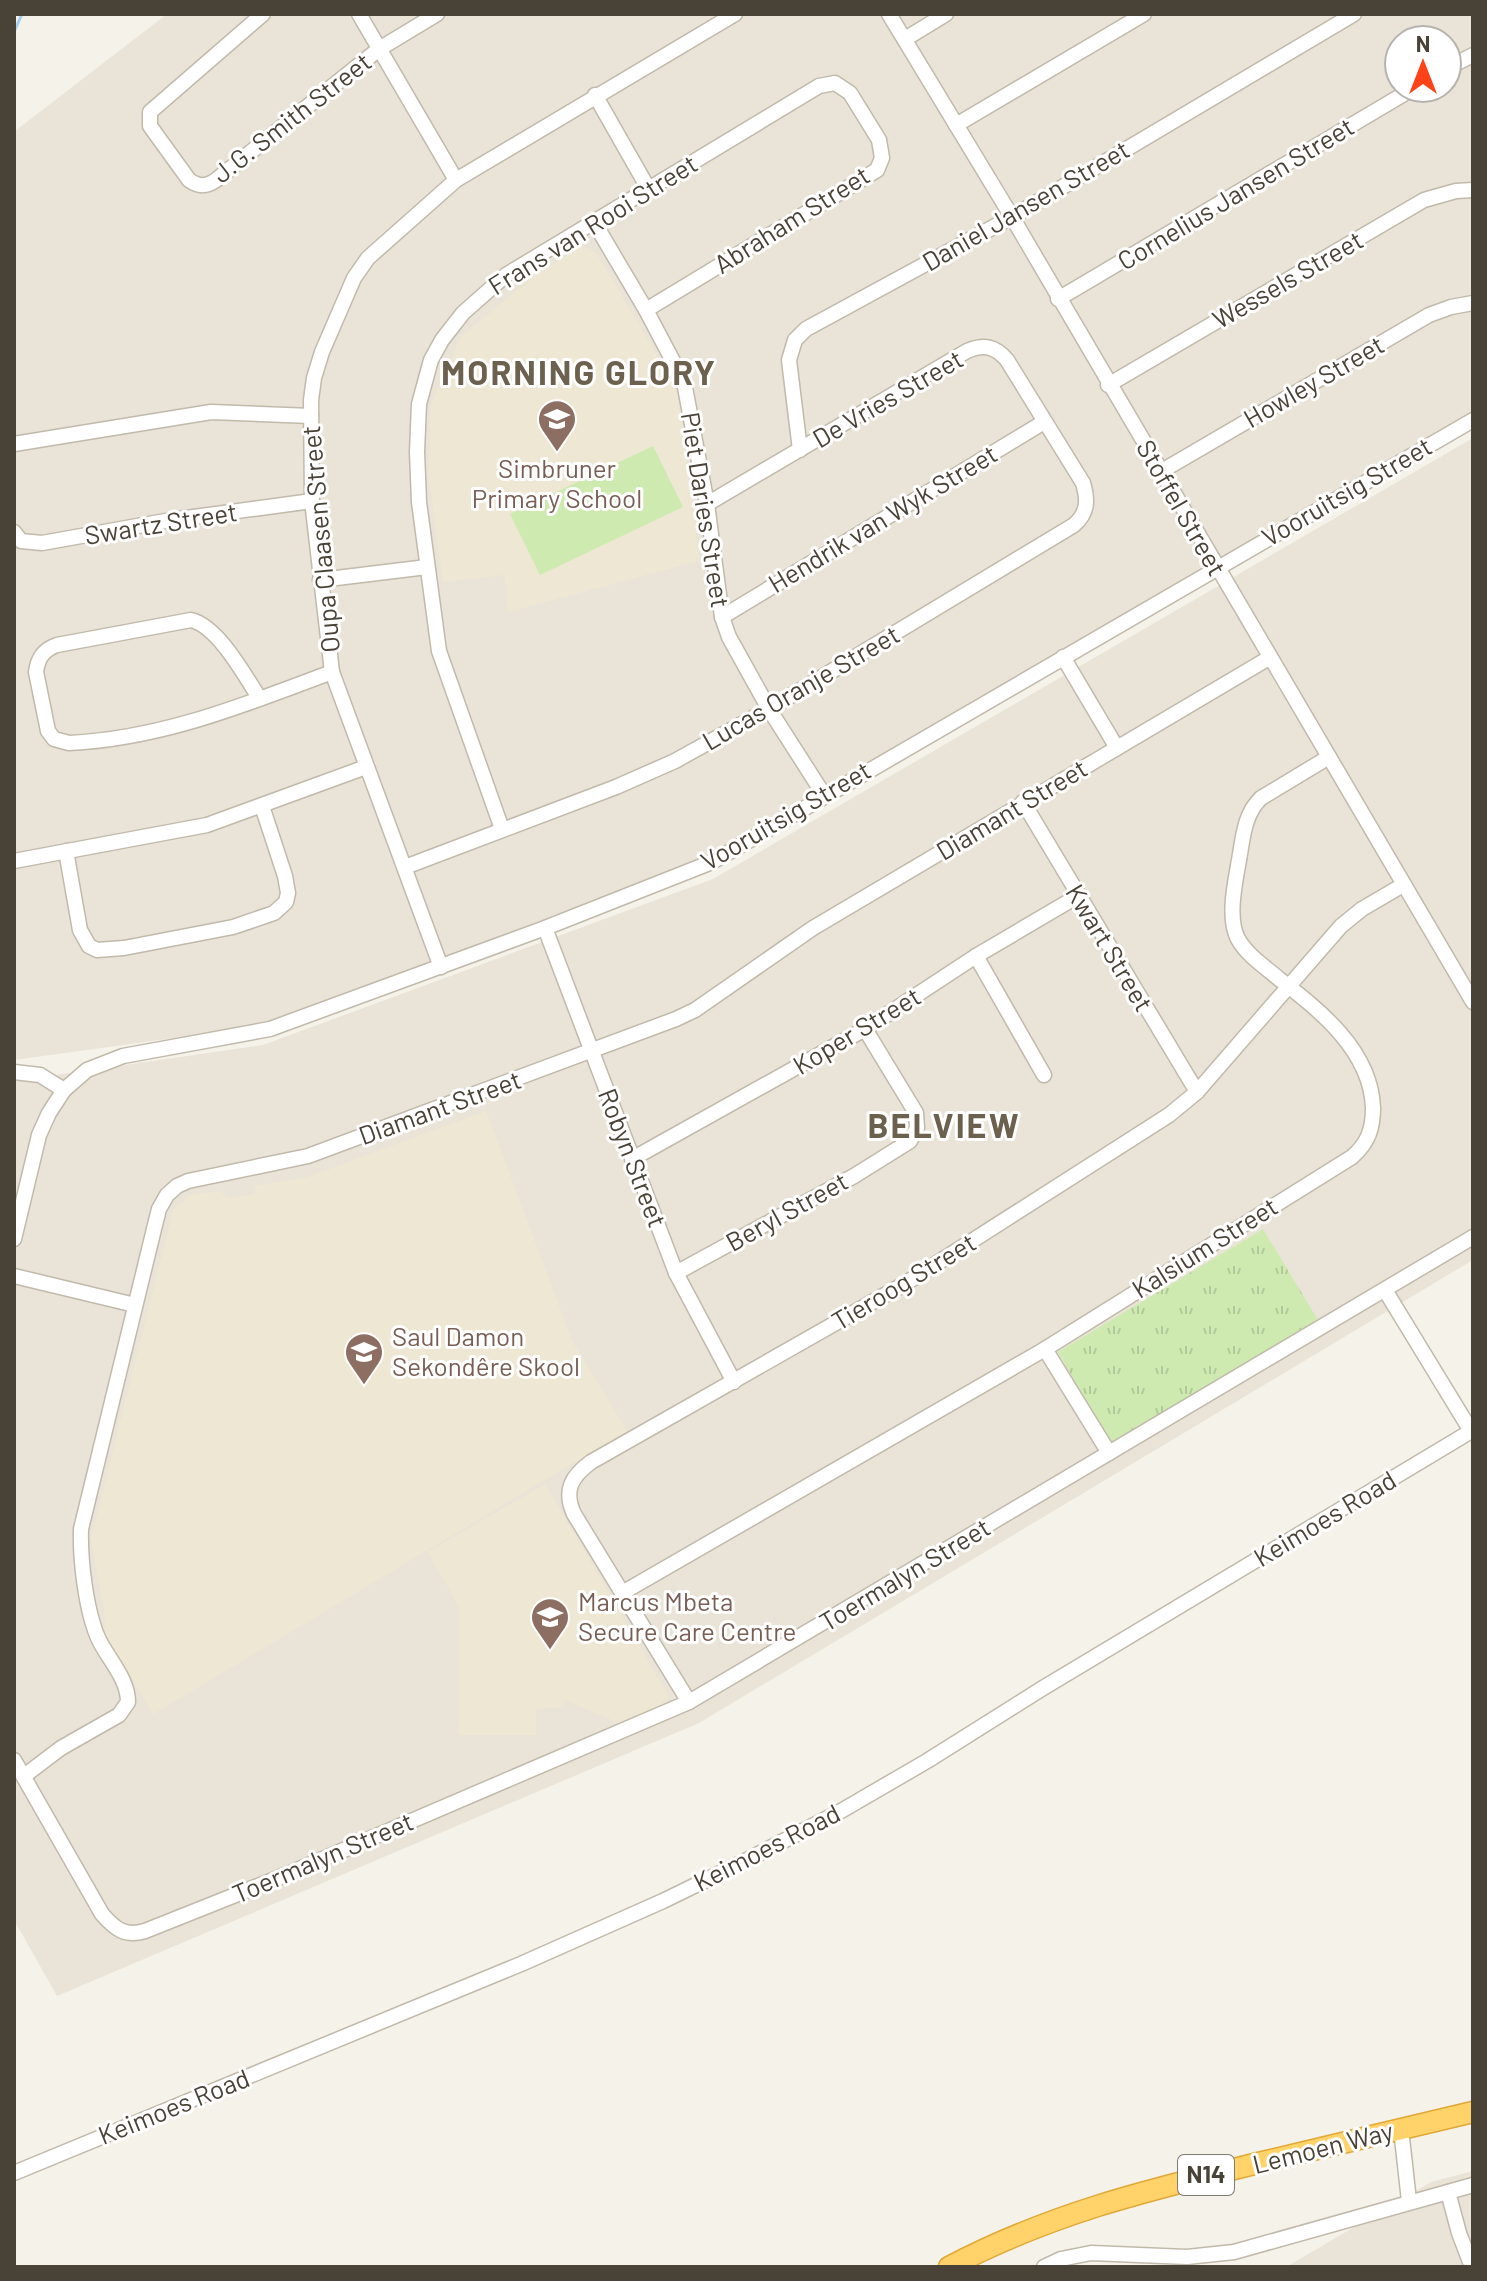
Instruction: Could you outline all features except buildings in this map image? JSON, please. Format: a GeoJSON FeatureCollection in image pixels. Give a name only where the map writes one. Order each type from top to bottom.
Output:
{"type":"FeatureCollection","features":[{"type":"Feature","properties":{"kind":"highway","name":"Lemoen Way"},"geometry":{"type":"LineString","coordinates":[[949,2267],[1042,2224],[1099,2203],[1183,2180],[1473,2112]]}},
{"type":"Feature","properties":{"kind":"street","name":"J.G. Smith Street"},"geometry":{"type":"LineString","coordinates":[[263,14],[154,107],[149,121],[158,138],[189,180],[197,185],[208,185],[379,49],[437,14]]}},
{"type":"Feature","properties":{"kind":"street"},"geometry":{"type":"LineString","coordinates":[[359,14],[456,180]]}},
{"type":"Feature","properties":{"kind":"street","name":"Oupa Claasen Street"},"geometry":{"type":"LineString","coordinates":[[441,967],[332,672],[312,501],[311,416],[314,378],[322,352],[354,278],[368,258],[456,180],[735,14]]}},
{"type":"Feature","properties":{"kind":"street","name":"Stoffel Street"},"geometry":{"type":"LineString","coordinates":[[889,14],[1012,217],[1473,1002]]}},
{"type":"Feature","properties":{"kind":"street"},"geometry":{"type":"LineString","coordinates":[[905,39],[946,14]]}},
{"type":"Feature","properties":{"kind":"street"},"geometry":{"type":"LineString","coordinates":[[956,125],[1144,14]]}},
{"type":"Feature","properties":{"kind":"street","name":"Daniel Jansen Street"},"geometry":{"type":"LineString","coordinates":[[800,450],[790,354],[795,340],[806,329],[1012,217],[1354,14]]}},
{"type":"Feature","properties":{"kind":"street","name":"Abraham Street"},"geometry":{"type":"LineString","coordinates":[[646,310],[877,170],[882,158],[879,140],[850,93],[835,83],[819,86]]}},
{"type":"Feature","properties":{"kind":"street","name":"Frans van Rooi Street"},"geometry":{"type":"LineString","coordinates":[[502,829],[445,671],[436,636],[419,502],[417,426],[423,383],[431,360],[442,340],[483,294],[506,275],[819,86]]}},
{"type":"Feature","properties":{"kind":"street"},"geometry":{"type":"LineString","coordinates":[[595,95],[648,188]]}},
{"type":"Feature","properties":{"kind":"street","name":"Cornelius Jansen Street"},"geometry":{"type":"LineString","coordinates":[[1058,299],[1387,104]]}},
{"type":"Feature","properties":{"kind":"street","name":"Wessels Street"},"geometry":{"type":"LineString","coordinates":[[1108,385],[1424,200],[1473,190]]}},
{"type":"Feature","properties":{"kind":"street","name":"Piet Daries Street"},"geometry":{"type":"LineString","coordinates":[[594,222],[684,382],[707,504],[722,617],[732,644],[824,795]]}},
{"type":"Feature","properties":{"kind":"street","name":"Howley Street"},"geometry":{"type":"LineString","coordinates":[[1160,472],[1429,315],[1473,303]]}},
{"type":"Feature","properties":{"kind":"street","name":"De Vries Street"},"geometry":{"type":"LineString","coordinates":[[707,504],[977,347],[993,348],[1001,353],[1044,422]]}},
{"type":"Feature","properties":{"kind":"street"},"geometry":{"type":"LineString","coordinates":[[14,444],[211,412],[311,416]]}},
{"type":"Feature","properties":{"kind":"street","name":"Vooruitsig Street"},"geometry":{"type":"LineString","coordinates":[[14,1239],[39,1135],[54,1103],[87,1070],[111,1059],[256,1033],[545,928],[712,862],[1473,420]]}},
{"type":"Feature","properties":{"kind":"street","name":"Hendrik van Wyk Street"},"geometry":{"type":"LineString","coordinates":[[722,617],[1044,422]]}},
{"type":"Feature","properties":{"kind":"street","name":"Lucas Oranje Street"},"geometry":{"type":"LineString","coordinates":[[405,867],[659,769],[769,709],[1079,520],[1085,511],[1087,494],[1044,422]]}},
{"type":"Feature","properties":{"kind":"street","name":"Swartz Street"},"geometry":{"type":"LineString","coordinates":[[14,532],[21,541],[42,543],[171,520],[312,501]]}},
{"type":"Feature","properties":{"kind":"street"},"geometry":{"type":"LineString","coordinates":[[320,580],[427,567]]}},
{"type":"Feature","properties":{"kind":"street"},"geometry":{"type":"LineString","coordinates":[[260,699],[222,643],[205,625],[191,620],[57,645],[46,650],[37,662],[36,672],[48,731],[54,739],[69,743],[184,725],[260,699],[332,672]]}},
{"type":"Feature","properties":{"kind":"street"},"geometry":{"type":"LineString","coordinates":[[1063,657],[1117,748]]}},
{"type":"Feature","properties":{"kind":"street","name":"Diamant Street"},"geometry":{"type":"LineString","coordinates":[[24,1776],[61,1748],[119,1715],[128,1702],[126,1689],[96,1631],[89,1602],[82,1522],[159,1209],[177,1186],[194,1179],[308,1156],[592,1052],[695,1010],[813,928],[1269,658]]}},
{"type":"Feature","properties":{"kind":"street","name":"Kalsium Street"},"geometry":{"type":"LineString","coordinates":[[622,1593],[1045,1349],[1352,1157],[1366,1144],[1373,1117],[1372,1098],[1355,1054],[1336,1028],[1255,959],[1238,939],[1233,912],[1246,820],[1256,802],[1329,757]]}},
{"type":"Feature","properties":{"kind":"street"},"geometry":{"type":"LineString","coordinates":[[14,861],[207,825],[366,767]]}},
{"type":"Feature","properties":{"kind":"street","name":"Kwart Street"},"geometry":{"type":"LineString","coordinates":[[1023,802],[1197,1092]]}},
{"type":"Feature","properties":{"kind":"street"},"geometry":{"type":"LineString","coordinates":[[66,851],[80,930],[89,946],[97,950],[124,948],[233,927],[274,913],[286,902],[285,876],[262,806]]}},
{"type":"Feature","properties":{"kind":"street","name":"Tieroog Street"},"geometry":{"type":"LineString","coordinates":[[689,1702],[570,1507],[568,1493],[571,1481],[579,1470],[964,1247],[1169,1115],[1197,1092],[1341,926],[1362,909],[1403,885]]}},
{"type":"Feature","properties":{"kind":"street","name":"Koper Street"},"geometry":{"type":"LineString","coordinates":[[632,1159],[865,1029],[976,956],[1078,896]]}},
{"type":"Feature","properties":{"kind":"street","name":"Robyn Street"},"geometry":{"type":"LineString","coordinates":[[545,928],[676,1273],[734,1382]]}},
{"type":"Feature","properties":{"kind":"street"},"geometry":{"type":"LineString","coordinates":[[976,956],[1044,1075]]}},
{"type":"Feature","properties":{"kind":"street","name":"Beryl Street"},"geometry":{"type":"LineString","coordinates":[[676,1273],[854,1176],[910,1141],[917,1128],[916,1113],[865,1029]]}},
{"type":"Feature","properties":{"kind":"street"},"geometry":{"type":"LineString","coordinates":[[14,1072],[40,1075],[64,1090]]}},
{"type":"Feature","properties":{"kind":"street","name":"Toermalyn Street"},"geometry":{"type":"LineString","coordinates":[[24,1776],[102,1914],[115,1928],[133,1934],[283,1876],[689,1702],[1473,1237]]}},
{"type":"Feature","properties":{"kind":"street"},"geometry":{"type":"LineString","coordinates":[[14,1276],[135,1305]]}},
{"type":"Feature","properties":{"kind":"street"},"geometry":{"type":"LineString","coordinates":[[1385,1290],[1472,1430]]}},
{"type":"Feature","properties":{"kind":"street"},"geometry":{"type":"LineString","coordinates":[[1045,1349],[1109,1453]]}},
{"type":"Feature","properties":{"kind":"street","name":"Keimoes Road"},"geometry":{"type":"LineString","coordinates":[[14,2173],[521,1964],[745,1861],[841,1811],[927,1761],[1472,1430]]}},
{"type":"Feature","properties":{"kind":"street"},"geometry":{"type":"LineString","coordinates":[[14,1760],[24,1776]]}},
{"type":"Feature","properties":{"kind":"street"},"geometry":{"type":"LineString","coordinates":[[1401,2129],[1409,2201]]}},
{"type":"Feature","properties":{"kind":"street"},"geometry":{"type":"LineString","coordinates":[[1044,2267],[1061,2259],[1091,2253],[1187,2257],[1234,2252],[1473,2185]]}},
{"type":"Feature","properties":{"kind":"street"},"geometry":{"type":"LineString","coordinates":[[1448,2192],[1472,2267]]}},
{"type":"Feature","properties":{"kind":"street"},"geometry":{"type":"LineString","coordinates":[[1234,2252],[1238,2267]]}},
{"type":"Feature","properties":{"kind":"shaded area","name":"MORNING GLORY"},"geometry":{"type":"Polygon","coordinates":[[[167,14],[1473,14],[1473,415],[708,857],[262,1026],[14,1060],[15,131],[167,14]]]}},
{"type":"Feature","properties":{"kind":"shaded area","name":"Simbruner Primary School"},"geometry":{"type":"Polygon","coordinates":[[[581,247],[591,249],[598,256],[676,387],[698,561],[508,612],[505,575],[443,582],[429,478],[431,405],[460,338],[535,275],[581,247]]]}},
{"type":"Feature","properties":{"kind":"shaded area","name":"BELVIEW"},"geometry":{"type":"Polygon","coordinates":[[[1473,438],[1473,1260],[699,1723],[57,1996],[14,1920],[14,1081],[263,1045],[713,879],[1473,438]]]}},
{"type":"Feature","properties":{"kind":"shaded area","name":"Saul Damon Sekondêre Skool"},"geometry":{"type":"Polygon","coordinates":[[[486,1111],[572,1341],[627,1431],[153,1714],[105,1633],[104,1609],[91,1539],[173,1210],[190,1195],[220,1191],[228,1198],[255,1194],[254,1186],[308,1177],[486,1111]]]}},
{"type":"Feature","properties":{"kind":"shaded area","name":"Marcus Mbeta Secure Care Centre"},"geometry":{"type":"Polygon","coordinates":[[[545,1484],[669,1697],[664,1710],[624,1725],[564,1700],[563,1707],[536,1709],[536,1735],[459,1735],[458,1605],[428,1552],[545,1484]]]}},
{"type":"Feature","properties":{"kind":"shaded area"},"geometry":{"type":"Polygon","coordinates":[[[1473,2171],[1473,2267],[1286,2267],[1431,2182],[1473,2171]]]}},
{"type":"Feature","properties":{"kind":"green space"},"geometry":{"type":"Polygon","coordinates":[[[653,446],[683,507],[540,575],[510,514],[653,446]]]}},
{"type":"Feature","properties":{"kind":"green space"},"geometry":{"type":"Polygon","coordinates":[[[1263,1229],[1318,1320],[1111,1443],[1058,1352],[1263,1229]]]}},
{"type":"Feature","properties":{"kind":"waterway"},"geometry":{"type":"LineString","coordinates":[[14,32],[22,14]]}},
{"type":"Feature","properties":{"kind":"place","name":"Simbruner Primary School"},"geometry":{"type":"Point","coordinates":[557,453]}},
{"type":"Feature","properties":{"kind":"place","name":"Saul Damon Sekondêre Skool"},"geometry":{"type":"Point","coordinates":[364,1386]}},
{"type":"Feature","properties":{"kind":"place","name":"Marcus Mbeta Secure Care Centre"},"geometry":{"type":"Point","coordinates":[550,1651]}},
{"type":"Feature","properties":{"kind":"district","name":"MORNING GLORY"},"geometry":{"type":"Point","coordinates":[579,373]}},
{"type":"Feature","properties":{"kind":"district","name":"BELVIEW"},"geometry":{"type":"Point","coordinates":[944,1126]}}]}
